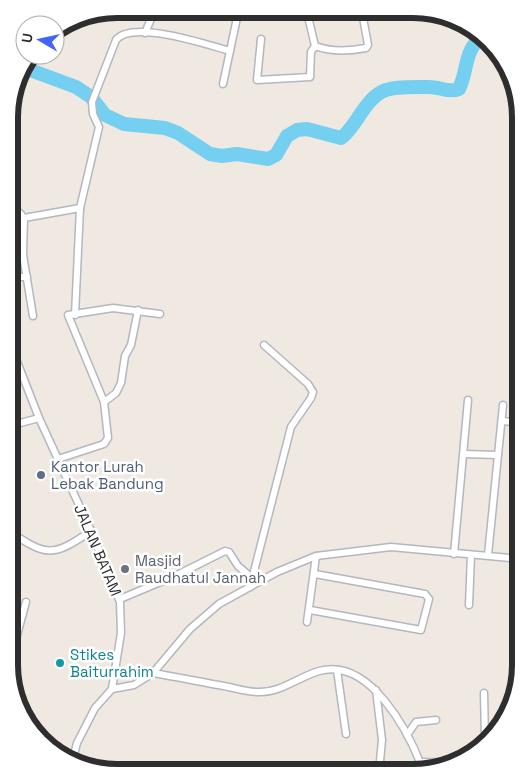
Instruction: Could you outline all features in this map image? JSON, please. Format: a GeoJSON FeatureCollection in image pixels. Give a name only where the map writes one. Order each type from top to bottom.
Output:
{"type":"FeatureCollection","features":[{"type":"Feature","properties":{"kind":"street"},"geometry":{"type":"LineString","coordinates":[[145,33],[151,18]]}},
{"type":"Feature","properties":{"kind":"street"},"geometry":{"type":"LineString","coordinates":[[223,84],[237,18]]}},
{"type":"Feature","properties":{"kind":"street"},"geometry":{"type":"LineString","coordinates":[[261,39],[257,80],[306,79],[310,77],[311,52],[315,46],[308,18]]}},
{"type":"Feature","properties":{"kind":"street"},"geometry":{"type":"LineString","coordinates":[[315,46],[337,50],[355,50],[368,47],[363,18]]}},
{"type":"Feature","properties":{"kind":"street"},"geometry":{"type":"LineString","coordinates":[[75,314],[80,208],[99,127],[93,114],[92,102],[120,36],[145,33],[185,38],[230,51]]}},
{"type":"Feature","properties":{"kind":"street"},"geometry":{"type":"LineString","coordinates":[[24,218],[80,208]]}},
{"type":"Feature","properties":{"kind":"street"},"geometry":{"type":"LineString","coordinates":[[18,213],[24,218],[23,255],[33,316]]}},
{"type":"Feature","properties":{"kind":"street"},"geometry":{"type":"LineString","coordinates":[[18,277],[27,277]]}},
{"type":"Feature","properties":{"kind":"street"},"geometry":{"type":"LineString","coordinates":[[58,459],[107,441],[104,402],[68,315],[113,308],[160,314]]}},
{"type":"Feature","properties":{"kind":"street"},"geometry":{"type":"LineString","coordinates":[[104,402],[116,393],[122,383],[125,358],[131,345],[138,310]]}},
{"type":"Feature","properties":{"kind":"street"},"geometry":{"type":"LineString","coordinates":[[250,587],[291,427],[312,398],[313,392],[308,384],[264,345]]}},
{"type":"Feature","properties":{"kind":"street","name":"JALAN BATAM"},"geometry":{"type":"LineString","coordinates":[[18,365],[39,418],[120,599],[121,633],[112,689]]}},
{"type":"Feature","properties":{"kind":"street"},"geometry":{"type":"LineString","coordinates":[[454,554],[468,400]]}},
{"type":"Feature","properties":{"kind":"street"},"geometry":{"type":"LineString","coordinates":[[488,555],[503,405]]}},
{"type":"Feature","properties":{"kind":"street"},"geometry":{"type":"LineString","coordinates":[[18,424],[39,418]]}},
{"type":"Feature","properties":{"kind":"street"},"geometry":{"type":"LineString","coordinates":[[502,421],[512,422]]}},
{"type":"Feature","properties":{"kind":"street"},"geometry":{"type":"LineString","coordinates":[[464,454],[498,455]]}},
{"type":"Feature","properties":{"kind":"street"},"geometry":{"type":"LineString","coordinates":[[18,536],[37,548],[52,551],[68,546],[91,532]]}},
{"type":"Feature","properties":{"kind":"street"},"geometry":{"type":"LineString","coordinates":[[74,754],[77,743],[95,708],[112,689],[134,685],[153,673],[190,629],[219,604],[277,572],[316,556],[391,547],[512,558]]}},
{"type":"Feature","properties":{"kind":"street"},"geometry":{"type":"LineString","coordinates":[[120,599],[227,550],[238,566],[252,578]]}},
{"type":"Feature","properties":{"kind":"street"},"geometry":{"type":"LineString","coordinates":[[469,606],[471,555]]}},
{"type":"Feature","properties":{"kind":"street"},"geometry":{"type":"LineString","coordinates":[[307,622],[316,556]]}},
{"type":"Feature","properties":{"kind":"street"},"geometry":{"type":"LineString","coordinates":[[310,610],[421,630],[429,598],[425,594],[315,574]]}},
{"type":"Feature","properties":{"kind":"street"},"geometry":{"type":"LineString","coordinates":[[18,632],[26,602]]}},
{"type":"Feature","properties":{"kind":"street"},"geometry":{"type":"LineString","coordinates":[[153,673],[259,692],[286,686],[318,671],[337,670],[349,673],[376,690],[391,709],[419,764]]}},
{"type":"Feature","properties":{"kind":"street"},"geometry":{"type":"LineString","coordinates":[[337,670],[346,734]]}},
{"type":"Feature","properties":{"kind":"street"},"geometry":{"type":"LineString","coordinates":[[376,690],[382,740],[380,761]]}},
{"type":"Feature","properties":{"kind":"street"},"geometry":{"type":"LineString","coordinates":[[484,693],[485,733]]}},
{"type":"Feature","properties":{"kind":"street"},"geometry":{"type":"LineString","coordinates":[[406,735],[416,722],[436,720]]}},
{"type":"Feature","properties":{"kind":"waterway"},"geometry":{"type":"LineString","coordinates":[[30,70],[76,87],[91,97],[105,115],[124,124],[165,128],[178,133],[210,154],[222,156],[237,154],[268,159],[276,155],[287,136],[297,130],[307,129],[341,138],[372,99],[386,90],[413,87],[459,89],[469,54],[477,41]]}},
{"type":"Feature","properties":{"kind":"place","name":"Kantor Lurah Lebak Bandung"},"geometry":{"type":"Point","coordinates":[41,475]}},
{"type":"Feature","properties":{"kind":"place","name":"Masjid Raudhatul Jannah"},"geometry":{"type":"Point","coordinates":[125,569]}},
{"type":"Feature","properties":{"kind":"place","name":"Stikes Baiturrahim"},"geometry":{"type":"Point","coordinates":[60,663]}}]}
